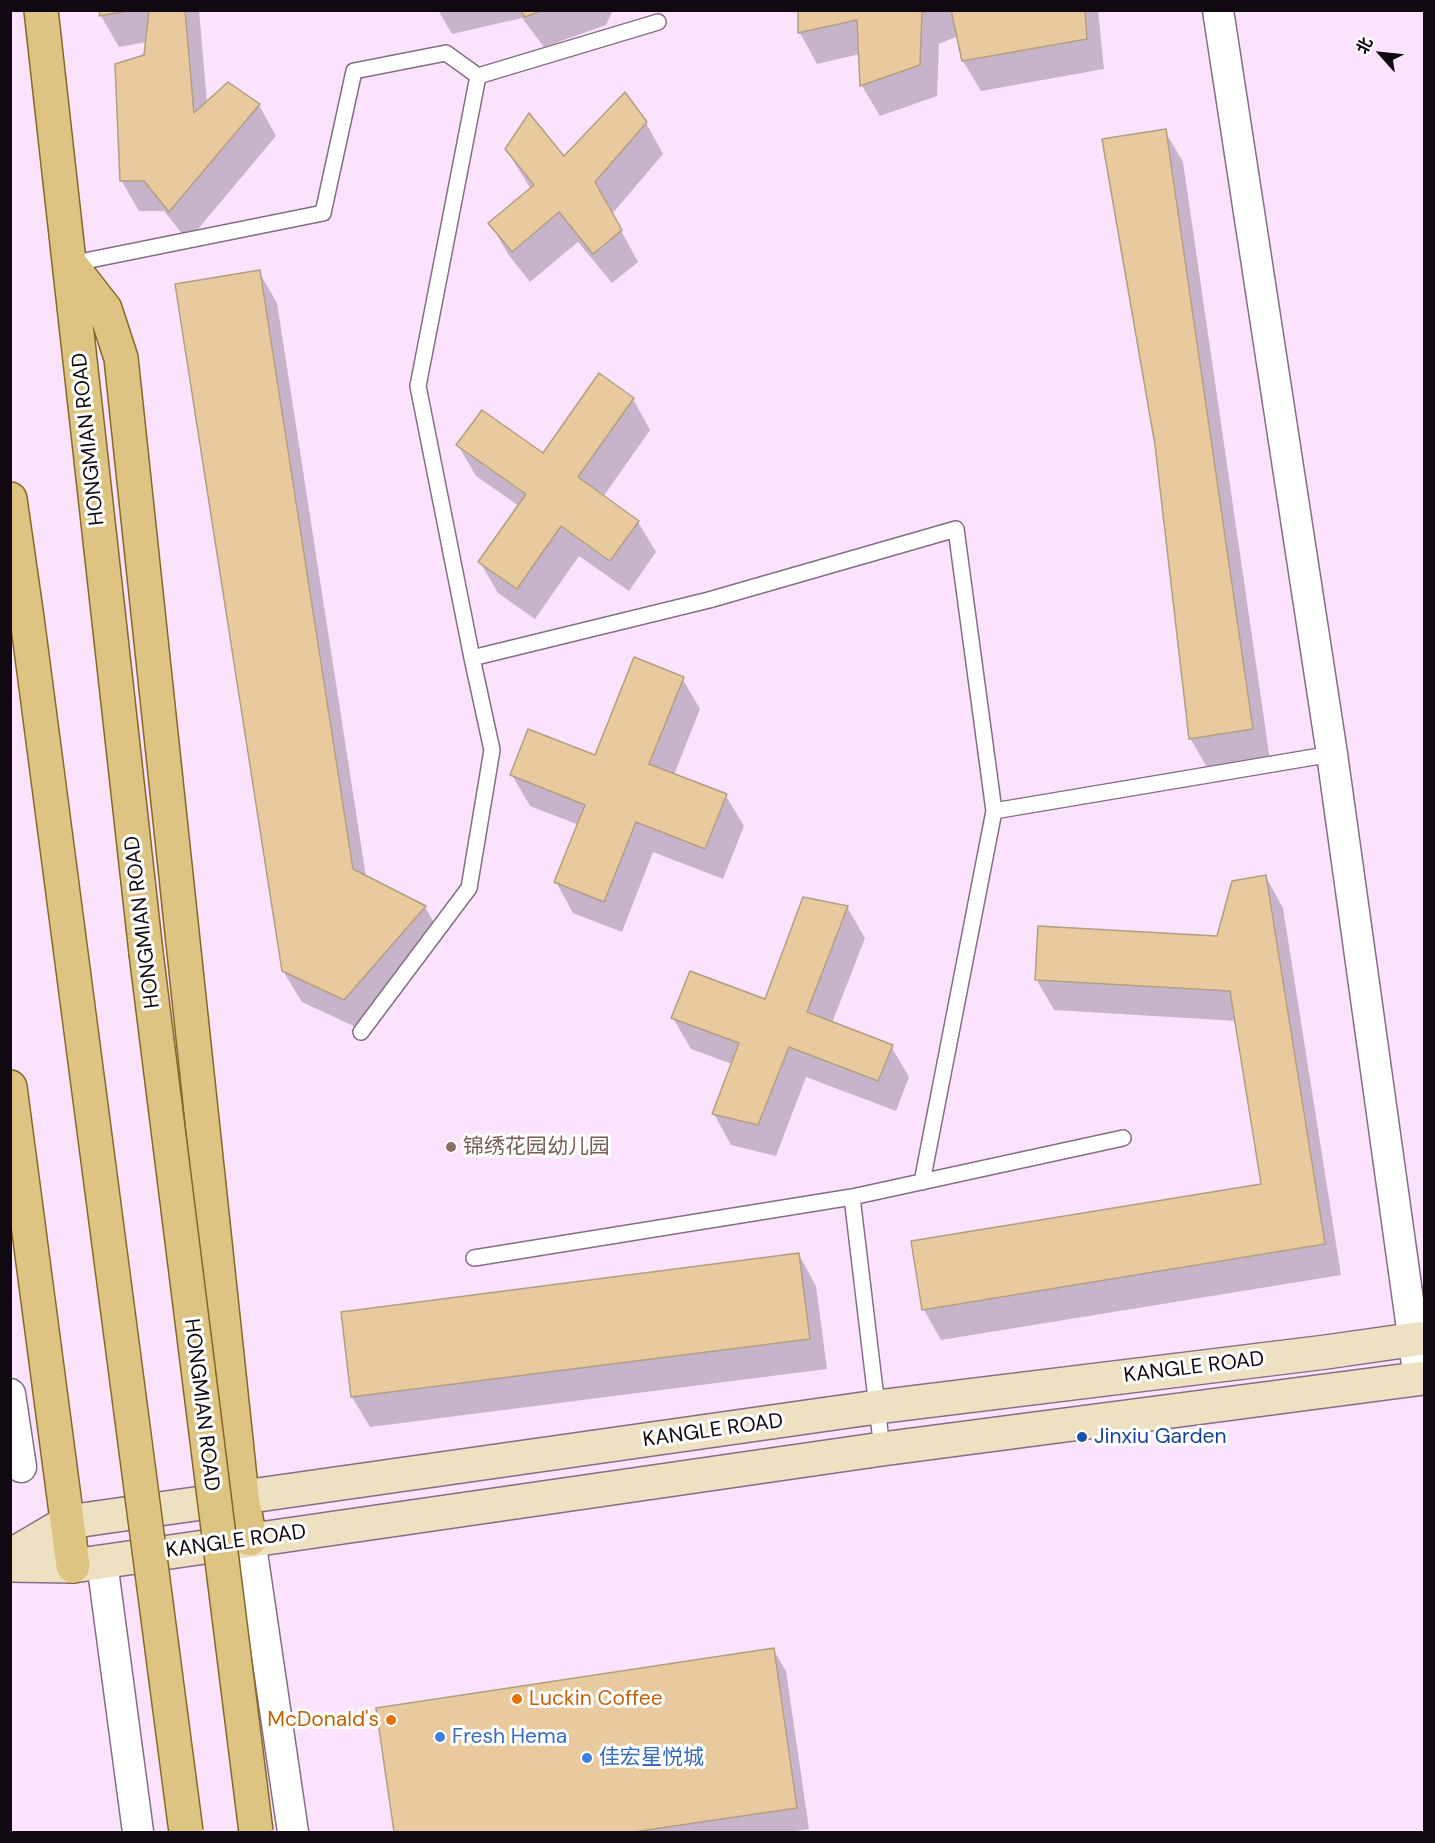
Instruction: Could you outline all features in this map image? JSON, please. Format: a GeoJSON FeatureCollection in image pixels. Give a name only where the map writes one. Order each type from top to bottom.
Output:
{"type":"FeatureCollection","features":[{"type":"Feature","properties":{"kind":"main road","name":"HONGMIAN ROAD"},"geometry":{"type":"LineString","coordinates":[[41,10],[146,953],[256,1833]]}},
{"type":"Feature","properties":{"kind":"main road"},"geometry":{"type":"LineString","coordinates":[[70,264],[105,309],[121,358],[242,1497],[250,1539]]}},
{"type":"Feature","properties":{"kind":"main road"},"geometry":{"type":"LineString","coordinates":[[10,499],[186,1833]]}},
{"type":"Feature","properties":{"kind":"main road"},"geometry":{"type":"LineString","coordinates":[[10,1088],[68,1522],[88,1564]]}},
{"type":"Feature","properties":{"kind":"street"},"geometry":{"type":"LineString","coordinates":[[1218,10],[1332,754],[1418,1338],[1422,1379]]}},
{"type":"Feature","properties":{"kind":"street","name":"KANGLE ROAD"},"geometry":{"type":"LineString","coordinates":[[10,1556],[68,1522],[877,1407],[1326,1352],[1418,1338]]}},
{"type":"Feature","properties":{"kind":"street","name":"KANGLE ROAD"},"geometry":{"type":"LineString","coordinates":[[10,1565],[88,1564],[882,1449],[1422,1379]]}},
{"type":"Feature","properties":{"kind":"street"},"geometry":{"type":"LineString","coordinates":[[10,1394],[21,1467]]}},
{"type":"Feature","properties":{"kind":"street"},"geometry":{"type":"LineString","coordinates":[[250,1539],[293,1833]]}},
{"type":"Feature","properties":{"kind":"street"},"geometry":{"type":"LineString","coordinates":[[88,1564],[138,1833]]}},
{"type":"Feature","properties":{"kind":"lane"},"geometry":{"type":"LineString","coordinates":[[478,76],[658,22]]}},
{"type":"Feature","properties":{"kind":"lane"},"geometry":{"type":"LineString","coordinates":[[70,264],[323,213],[354,72],[446,52],[478,76]]}},
{"type":"Feature","properties":{"kind":"lane"},"geometry":{"type":"LineString","coordinates":[[361,1032],[469,888],[492,750],[418,386],[478,76]]}},
{"type":"Feature","properties":{"kind":"lane"},"geometry":{"type":"LineString","coordinates":[[472,658],[709,600],[956,529],[994,811],[922,1182]]}},
{"type":"Feature","properties":{"kind":"lane"},"geometry":{"type":"LineString","coordinates":[[994,811],[1332,754]]}},
{"type":"Feature","properties":{"kind":"lane"},"geometry":{"type":"LineString","coordinates":[[474,1258],[852,1197],[1123,1138]]}},
{"type":"Feature","properties":{"kind":"lane"},"geometry":{"type":"LineString","coordinates":[[852,1197],[882,1449]]}},
{"type":"Feature","properties":{"kind":"building"},"geometry":{"type":"Polygon","coordinates":[[[100,10],[134,10],[99,16],[100,10]]]}},
{"type":"Feature","properties":{"kind":"building"},"geometry":{"type":"Polygon","coordinates":[[[149,10],[185,10],[194,113],[228,82],[260,104],[169,212],[144,181],[120,181],[115,64],[144,55],[149,10]]]}},
{"type":"Feature","properties":{"kind":"building"},"geometry":{"type":"Polygon","coordinates":[[[520,10],[543,10],[525,17],[520,10]]]}},
{"type":"Feature","properties":{"kind":"building"},"geometry":{"type":"Polygon","coordinates":[[[798,10],[928,10],[922,13],[920,65],[860,86],[857,20],[798,33],[798,10]]]}},
{"type":"Feature","properties":{"kind":"building"},"geometry":{"type":"Polygon","coordinates":[[[951,10],[1085,10],[1087,39],[962,61],[951,10]]]}},
{"type":"Feature","properties":{"kind":"building"},"geometry":{"type":"Polygon","coordinates":[[[625,92],[647,122],[595,182],[622,230],[593,254],[559,212],[512,252],[488,223],[534,185],[505,149],[529,113],[564,156],[625,92]]]}},
{"type":"Feature","properties":{"kind":"building"},"geometry":{"type":"Polygon","coordinates":[[[1166,129],[1253,729],[1189,739],[1155,445],[1102,139],[1166,129]]]}},
{"type":"Feature","properties":{"kind":"building"},"geometry":{"type":"Polygon","coordinates":[[[260,270],[353,869],[426,906],[344,1000],[282,971],[175,284],[260,270]]]}},
{"type":"Feature","properties":{"kind":"building"},"geometry":{"type":"Polygon","coordinates":[[[599,373],[634,398],[578,477],[639,521],[610,561],[561,526],[517,589],[478,562],[526,494],[456,445],[482,410],[543,453],[599,373]]]}},
{"type":"Feature","properties":{"kind":"building"},"geometry":{"type":"Polygon","coordinates":[[[634,657],[684,677],[649,764],[727,794],[705,849],[636,822],[604,902],[554,882],[585,805],[510,775],[528,729],[595,755],[634,657]]]}},
{"type":"Feature","properties":{"kind":"building"},"geometry":{"type":"Polygon","coordinates":[[[1266,875],[1325,1244],[922,1310],[911,1241],[1261,1184],[1230,991],[1035,980],[1038,926],[1217,936],[1232,881],[1266,875]]]}},
{"type":"Feature","properties":{"kind":"building"},"geometry":{"type":"Polygon","coordinates":[[[803,897],[848,906],[807,1012],[893,1045],[878,1081],[789,1047],[758,1125],[712,1114],[739,1043],[671,1018],[690,971],[765,999],[803,897]]]}},
{"type":"Feature","properties":{"kind":"building"},"geometry":{"type":"Polygon","coordinates":[[[799,1253],[810,1339],[351,1397],[341,1312],[799,1253]]]}},
{"type":"Feature","properties":{"kind":"building","name":"佳宏星悦城"},"geometry":{"type":"Polygon","coordinates":[[[774,1648],[797,1808],[633,1832],[394,1832],[376,1708],[774,1648]]]}},
{"type":"Feature","properties":{"kind":"place","name":"锦绣花园幼儿园"},"geometry":{"type":"Point","coordinates":[451,1147]}},
{"type":"Feature","properties":{"kind":"place","name":"Jinxiu Garden"},"geometry":{"type":"Point","coordinates":[1082,1437]}},
{"type":"Feature","properties":{"kind":"place","name":"Luckin Coffee"},"geometry":{"type":"Point","coordinates":[517,1699]}},
{"type":"Feature","properties":{"kind":"place","name":"McDonald's"},"geometry":{"type":"Point","coordinates":[391,1720]}},
{"type":"Feature","properties":{"kind":"place","name":"Fresh Hema"},"geometry":{"type":"Point","coordinates":[440,1737]}},
{"type":"Feature","properties":{"kind":"place","name":"佳宏星悦城"},"geometry":{"type":"Point","coordinates":[587,1758]}}]}
